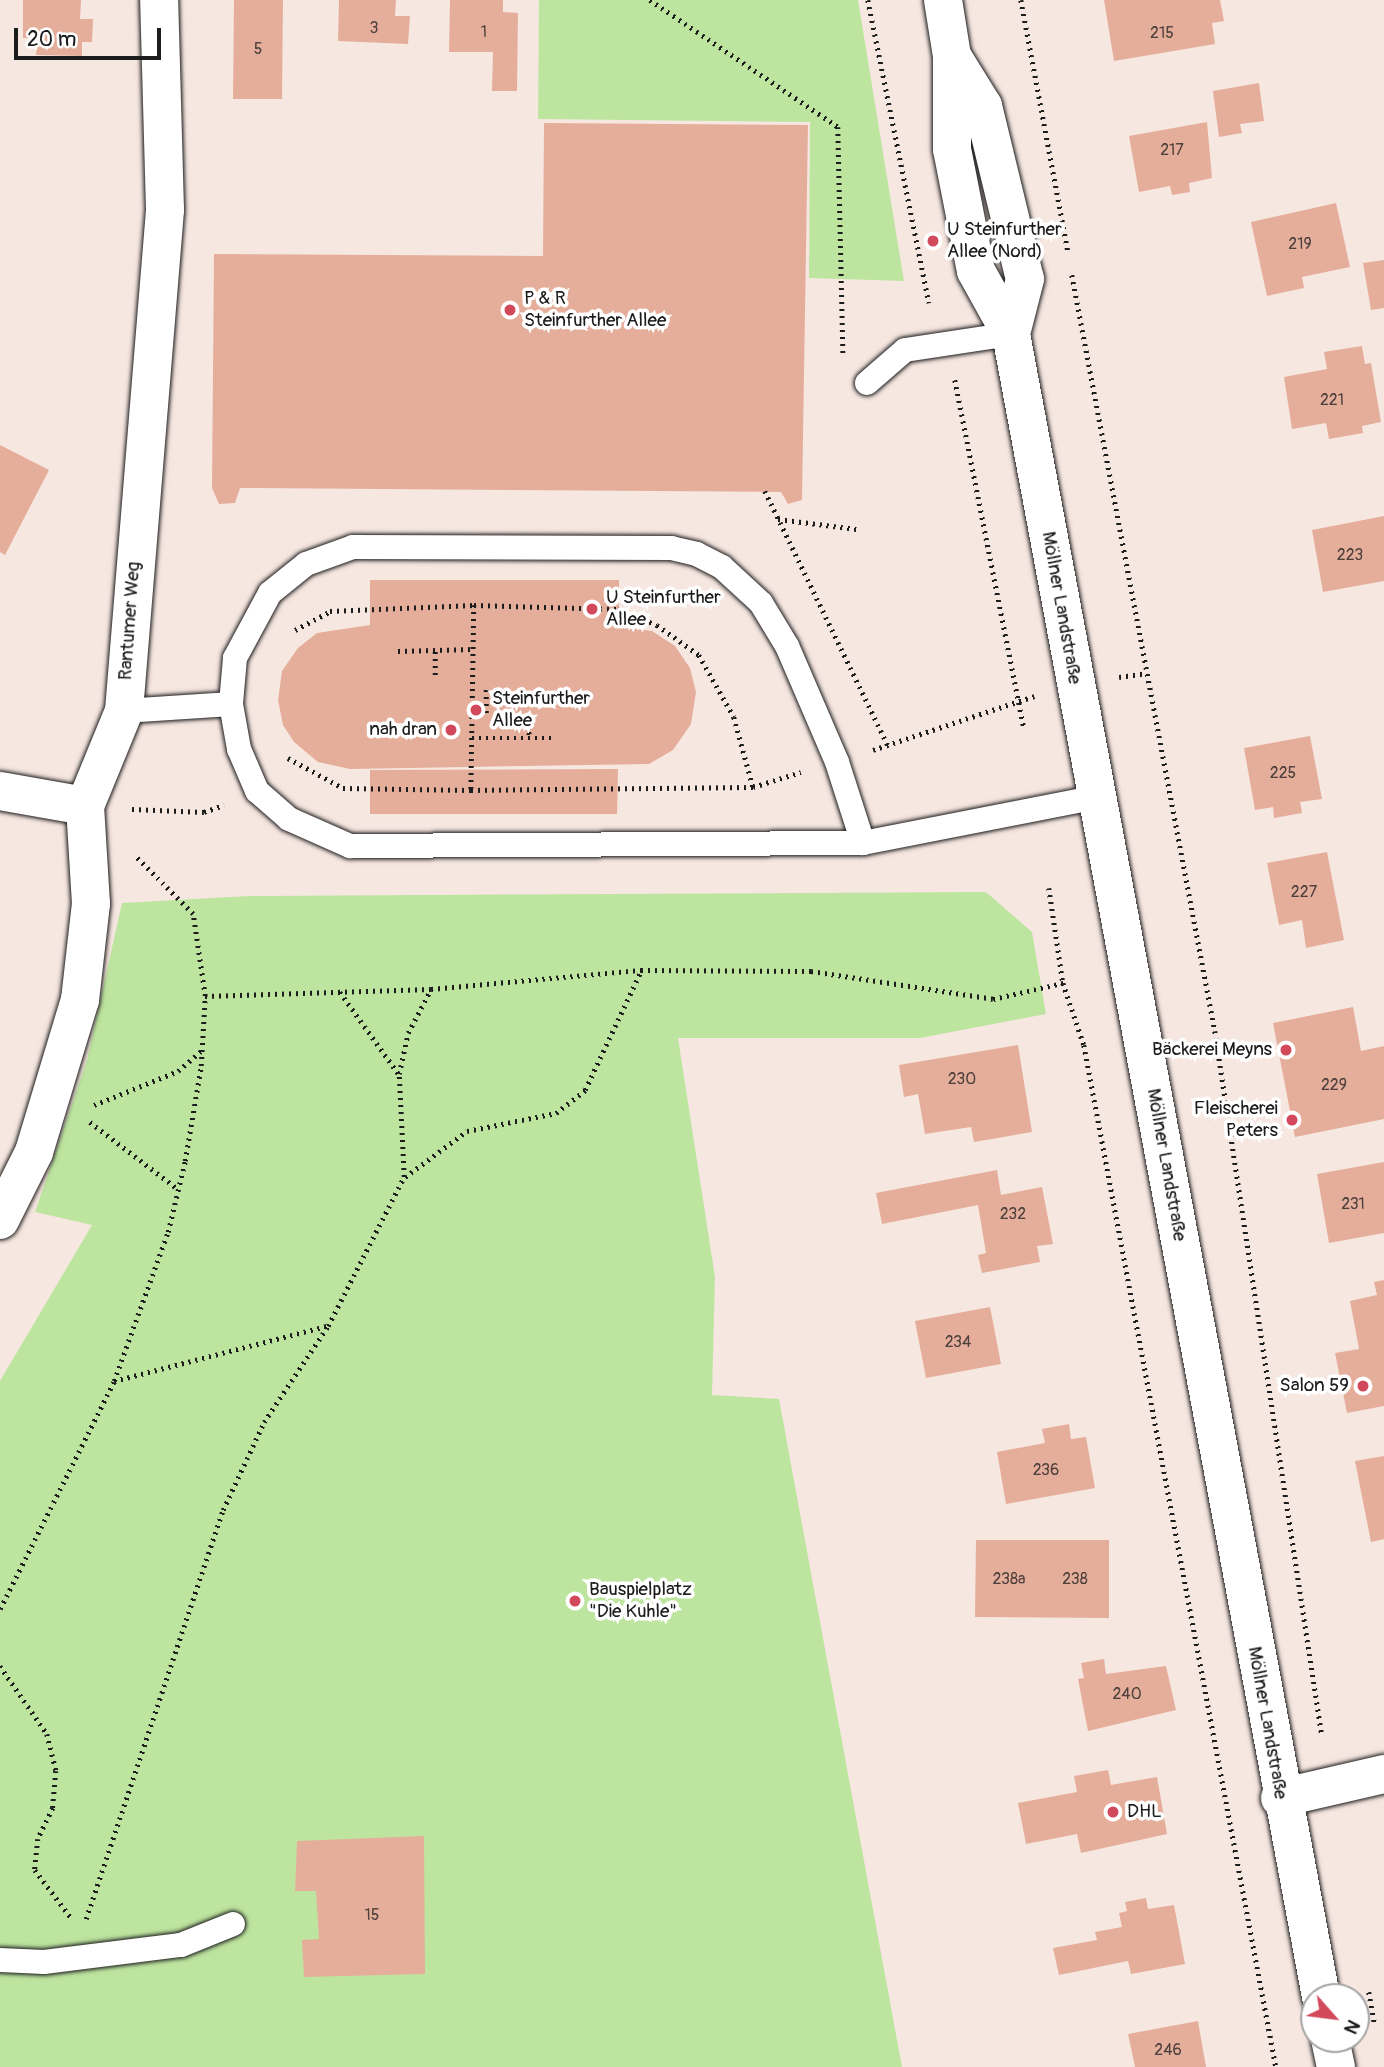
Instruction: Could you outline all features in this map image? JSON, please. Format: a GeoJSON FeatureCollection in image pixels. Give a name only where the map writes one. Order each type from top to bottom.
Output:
{"type":"FeatureCollection","features":[{"type":"Feature","properties":{"kind":"street","name":"Rantumer Weg"},"geometry":{"type":"LineString","coordinates":[[0,1220],[34,1152],[62,1105],[80,1000],[91,904],[85,806],[124,711],[165,210],[159,0]]}},
{"type":"Feature","properties":{"kind":"street","name":"Möllner Landstraße"},"geometry":{"type":"LineString","coordinates":[[943,0],[952,56],[983,106],[1025,279],[1011,334],[1280,1798],[1318,1983]]}},
{"type":"Feature","properties":{"kind":"street"},"geometry":{"type":"LineString","coordinates":[[0,791],[85,806]]}},
{"type":"Feature","properties":{"kind":"street"},"geometry":{"type":"LineString","coordinates":[[1280,1798],[1384,1774]]}},
{"type":"Feature","properties":{"kind":"lane"},"geometry":{"type":"LineString","coordinates":[[867,383],[905,350],[1011,334]]}},
{"type":"Feature","properties":{"kind":"lane"},"geometry":{"type":"LineString","coordinates":[[863,843],[812,696],[761,603],[722,567],[672,548],[353,547],[318,559],[270,593],[235,658],[231,704],[239,749],[257,791],[289,819],[350,846],[863,843],[1098,797]]}},
{"type":"Feature","properties":{"kind":"lane"},"geometry":{"type":"LineString","coordinates":[[124,711],[231,704]]}},
{"type":"Feature","properties":{"kind":"lane"},"geometry":{"type":"LineString","coordinates":[[0,1960],[44,1962],[181,1945],[233,1924]]}},
{"type":"Feature","properties":{"kind":"path"},"geometry":{"type":"LineString","coordinates":[[650,0],[838,127],[844,368]]}},
{"type":"Feature","properties":{"kind":"path"},"geometry":{"type":"LineString","coordinates":[[868,0],[929,303]]}},
{"type":"Feature","properties":{"kind":"path"},"geometry":{"type":"LineString","coordinates":[[1021,0],[1215,1031],[1322,1740]]}},
{"type":"Feature","properties":{"kind":"path"},"geometry":{"type":"LineString","coordinates":[[952,369],[986,512],[1024,728]]}},
{"type":"Feature","properties":{"kind":"path"},"geometry":{"type":"LineString","coordinates":[[765,491],[888,745]]}},
{"type":"Feature","properties":{"kind":"path"},"geometry":{"type":"LineString","coordinates":[[778,519],[856,529]]}},
{"type":"Feature","properties":{"kind":"path"},"geometry":{"type":"LineString","coordinates":[[287,643],[294,631],[330,611],[474,605],[617,609],[657,625],[699,655],[734,717],[753,787]]}},
{"type":"Feature","properties":{"kind":"path"},"geometry":{"type":"LineString","coordinates":[[471,790],[474,605]]}},
{"type":"Feature","properties":{"kind":"path"},"geometry":{"type":"LineString","coordinates":[[398,651],[474,649]]}},
{"type":"Feature","properties":{"kind":"path"},"geometry":{"type":"LineString","coordinates":[[435,650],[435,675]]}},
{"type":"Feature","properties":{"kind":"path"},"geometry":{"type":"LineString","coordinates":[[1114,677],[1146,673]]}},
{"type":"Feature","properties":{"kind":"path"},"geometry":{"type":"LineString","coordinates":[[472,712],[486,713],[486,687]]}},
{"type":"Feature","properties":{"kind":"path"},"geometry":{"type":"LineString","coordinates":[[284,753],[289,762],[343,788],[471,790],[753,787],[1035,696]]}},
{"type":"Feature","properties":{"kind":"path"},"geometry":{"type":"LineString","coordinates":[[526,726],[531,738]]}},
{"type":"Feature","properties":{"kind":"path"},"geometry":{"type":"LineString","coordinates":[[472,738],[555,738]]}},
{"type":"Feature","properties":{"kind":"path"},"geometry":{"type":"LineString","coordinates":[[85,806],[204,812],[257,791],[274,768],[289,762]]}},
{"type":"Feature","properties":{"kind":"path"},"geometry":{"type":"LineString","coordinates":[[0,1609],[114,1381],[168,1232],[203,1049],[205,996],[193,914],[85,806]]}},
{"type":"Feature","properties":{"kind":"path"},"geometry":{"type":"LineString","coordinates":[[1049,888],[1063,983],[1084,1045],[1276,2067]]}},
{"type":"Feature","properties":{"kind":"path"},"geometry":{"type":"LineString","coordinates":[[205,996],[431,989],[641,970],[811,971],[993,999],[1063,983]]}},
{"type":"Feature","properties":{"kind":"path"},"geometry":{"type":"LineString","coordinates":[[0,1666],[47,1734],[56,1771],[53,1808],[38,1839],[35,1870],[80,1927],[93,1908],[183,1615],[223,1510],[264,1422],[328,1326],[404,1177],[467,1131],[556,1113],[585,1090],[641,970]]}},
{"type":"Feature","properties":{"kind":"path"},"geometry":{"type":"LineString","coordinates":[[404,1177],[399,1074],[408,1033],[431,989]]}},
{"type":"Feature","properties":{"kind":"path"},"geometry":{"type":"LineString","coordinates":[[340,992],[399,1074]]}},
{"type":"Feature","properties":{"kind":"path"},"geometry":{"type":"LineString","coordinates":[[62,1105],[178,1071],[203,1049]]}},
{"type":"Feature","properties":{"kind":"path"},"geometry":{"type":"LineString","coordinates":[[62,1105],[178,1189]]}},
{"type":"Feature","properties":{"kind":"path"},"geometry":{"type":"LineString","coordinates":[[114,1381],[328,1326]]}},
{"type":"Feature","properties":{"kind":"green space"},"geometry":{"type":"Polygon","coordinates":[[[539,0],[858,0],[904,281],[809,278],[810,122],[538,119],[539,0]]]}},
{"type":"Feature","properties":{"kind":"green space"},"geometry":{"type":"Polygon","coordinates":[[[986,892],[1032,932],[1046,1014],[920,1038],[678,1038],[715,1277],[712,1395],[779,1399],[902,2067],[0,2067],[0,1381],[92,1225],[35,1212],[87,1060],[122,903],[249,896],[986,892]]]}},
{"type":"Feature","properties":{"kind":"building"},"geometry":{"type":"Polygon","coordinates":[[[23,0],[81,0],[80,19],[93,19],[92,42],[82,42],[82,56],[36,55],[37,38],[23,38],[23,0]]]}},
{"type":"Feature","properties":{"kind":"building"},"geometry":{"type":"Polygon","coordinates":[[[234,0],[283,0],[282,99],[233,99],[234,0]]]}},
{"type":"Feature","properties":{"kind":"building"},"geometry":{"type":"Polygon","coordinates":[[[339,0],[396,0],[395,16],[410,16],[408,44],[338,41],[339,0]]]}},
{"type":"Feature","properties":{"kind":"building"},"geometry":{"type":"Polygon","coordinates":[[[450,0],[503,0],[503,12],[518,13],[517,91],[492,91],[493,52],[449,52],[450,0]]]}},
{"type":"Feature","properties":{"kind":"building"},"geometry":{"type":"Polygon","coordinates":[[[1104,0],[1220,0],[1224,21],[1212,23],[1215,44],[1114,61],[1104,0]]]}},
{"type":"Feature","properties":{"kind":"building"},"geometry":{"type":"Polygon","coordinates":[[[1259,83],[1264,121],[1240,124],[1242,133],[1219,137],[1213,91],[1259,83]]]}},
{"type":"Feature","properties":{"kind":"building"},"geometry":{"type":"Polygon","coordinates":[[[1207,122],[1212,178],[1189,183],[1190,192],[1172,195],[1170,186],[1139,192],[1129,136],[1207,122]]]}},
{"type":"Feature","properties":{"kind":"building","name":"P & R Steinfurther Allee"},"geometry":{"type":"Polygon","coordinates":[[[544,123],[808,125],[802,500],[788,504],[781,492],[240,488],[235,503],[219,504],[212,488],[214,254],[543,256],[544,123]]]}},
{"type":"Feature","properties":{"kind":"building"},"geometry":{"type":"Polygon","coordinates":[[[1336,203],[1350,267],[1302,277],[1304,288],[1267,296],[1251,222],[1336,203]]]}},
{"type":"Feature","properties":{"kind":"building"},"geometry":{"type":"Polygon","coordinates":[[[1384,260],[1384,308],[1371,310],[1363,263],[1384,260]]]}},
{"type":"Feature","properties":{"kind":"building"},"geometry":{"type":"Polygon","coordinates":[[[1362,346],[1365,364],[1371,363],[1381,422],[1362,426],[1363,433],[1329,439],[1326,423],[1292,429],[1284,377],[1327,369],[1324,352],[1362,346]]]}},
{"type":"Feature","properties":{"kind":"building"},"geometry":{"type":"Polygon","coordinates":[[[0,445],[49,470],[5,555],[0,552],[0,445]]]}},
{"type":"Feature","properties":{"kind":"building"},"geometry":{"type":"Polygon","coordinates":[[[1384,516],[1384,581],[1323,592],[1312,530],[1384,516]]]}},
{"type":"Feature","properties":{"kind":"building"},"geometry":{"type":"Polygon","coordinates":[[[370,580],[619,580],[619,627],[652,631],[675,646],[690,668],[696,692],[691,724],[673,750],[649,764],[350,769],[318,762],[294,742],[283,725],[278,700],[282,671],[298,648],[317,633],[370,625],[370,580]]]}},
{"type":"Feature","properties":{"kind":"building"},"geometry":{"type":"Polygon","coordinates":[[[1310,736],[1322,799],[1300,802],[1302,813],[1274,818],[1273,807],[1255,810],[1244,748],[1310,736]]]}},
{"type":"Feature","properties":{"kind":"building"},"geometry":{"type":"Polygon","coordinates":[[[618,769],[617,814],[370,814],[370,770],[618,769]]]}},
{"type":"Feature","properties":{"kind":"building"},"geometry":{"type":"Polygon","coordinates":[[[1327,852],[1344,940],[1306,948],[1302,920],[1279,925],[1267,863],[1327,852]]]}},
{"type":"Feature","properties":{"kind":"building"},"geometry":{"type":"Polygon","coordinates":[[[1353,1007],[1361,1051],[1384,1046],[1384,1119],[1295,1137],[1273,1023],[1353,1007]]]}},
{"type":"Feature","properties":{"kind":"building"},"geometry":{"type":"Polygon","coordinates":[[[1018,1045],[1032,1132],[974,1142],[971,1127],[925,1134],[918,1094],[904,1097],[899,1065],[1018,1045]]]}},
{"type":"Feature","properties":{"kind":"building"},"geometry":{"type":"Polygon","coordinates":[[[1384,1162],[1384,1233],[1329,1243],[1317,1174],[1384,1162]]]}},
{"type":"Feature","properties":{"kind":"building"},"geometry":{"type":"Polygon","coordinates":[[[997,1170],[1001,1195],[1042,1187],[1053,1244],[1037,1246],[1040,1262],[982,1273],[978,1255],[986,1253],[978,1205],[882,1224],[876,1193],[997,1170]]]}},
{"type":"Feature","properties":{"kind":"building"},"geometry":{"type":"Polygon","coordinates":[[[1384,1280],[1384,1406],[1347,1413],[1335,1353],[1359,1349],[1350,1301],[1377,1295],[1374,1282],[1384,1280]]]}},
{"type":"Feature","properties":{"kind":"building"},"geometry":{"type":"Polygon","coordinates":[[[990,1307],[1001,1364],[926,1378],[915,1321],[990,1307]]]}},
{"type":"Feature","properties":{"kind":"building"},"geometry":{"type":"Polygon","coordinates":[[[1069,1424],[1071,1439],[1086,1437],[1095,1488],[1006,1504],[997,1452],[1045,1443],[1042,1429],[1069,1424]]]}},
{"type":"Feature","properties":{"kind":"building"},"geometry":{"type":"Polygon","coordinates":[[[1384,1456],[1384,1539],[1371,1542],[1355,1461],[1384,1456]]]}},
{"type":"Feature","properties":{"kind":"building"},"geometry":{"type":"Polygon","coordinates":[[[976,1540],[1109,1540],[1109,1618],[975,1617],[976,1540]]]}},
{"type":"Feature","properties":{"kind":"building"},"geometry":{"type":"Polygon","coordinates":[[[1104,1659],[1106,1674],[1166,1666],[1176,1710],[1088,1731],[1078,1679],[1084,1678],[1081,1663],[1104,1659]]]}},
{"type":"Feature","properties":{"kind":"building"},"geometry":{"type":"Polygon","coordinates":[[[1108,1770],[1111,1785],[1157,1777],[1167,1834],[1081,1853],[1077,1834],[1026,1844],[1018,1803],[1077,1792],[1074,1776],[1108,1770]]]}},
{"type":"Feature","properties":{"kind":"building"},"geometry":{"type":"Polygon","coordinates":[[[424,1836],[425,1974],[304,1977],[302,1940],[319,1939],[316,1891],[295,1891],[297,1841],[424,1836]]]}},
{"type":"Feature","properties":{"kind":"building"},"geometry":{"type":"Polygon","coordinates":[[[1146,1898],[1148,1909],[1174,1905],[1185,1964],[1131,1974],[1128,1961],[1059,1975],[1053,1948],[1097,1940],[1095,1932],[1122,1927],[1119,1913],[1127,1911],[1125,1902],[1146,1898]]]}},
{"type":"Feature","properties":{"kind":"building"},"geometry":{"type":"Polygon","coordinates":[[[1198,2021],[1206,2067],[1135,2067],[1128,2034],[1198,2021]]]}},
{"type":"Feature","properties":{"kind":"place","name":"U Steinfurther Allee (Nord)"},"geometry":{"type":"Point","coordinates":[933,241]}},
{"type":"Feature","properties":{"kind":"place","name":"P & R Steinfurther Allee"},"geometry":{"type":"Point","coordinates":[510,310]}},
{"type":"Feature","properties":{"kind":"place","name":"U Steinfurther Allee"},"geometry":{"type":"Point","coordinates":[592,609]}},
{"type":"Feature","properties":{"kind":"place","name":"Steinfurther Allee"},"geometry":{"type":"Point","coordinates":[476,710]}},
{"type":"Feature","properties":{"kind":"place","name":"nah dran"},"geometry":{"type":"Point","coordinates":[451,730]}},
{"type":"Feature","properties":{"kind":"place","name":"Bäckerei Meyns"},"geometry":{"type":"Point","coordinates":[1286,1050]}},
{"type":"Feature","properties":{"kind":"place","name":"Fleischerei Peters"},"geometry":{"type":"Point","coordinates":[1292,1120]}},
{"type":"Feature","properties":{"kind":"place","name":"Salon 59"},"geometry":{"type":"Point","coordinates":[1363,1386]}},
{"type":"Feature","properties":{"kind":"place","name":"Bauspielplatz \"Die Kuhle\""},"geometry":{"type":"Point","coordinates":[575,1601]}},
{"type":"Feature","properties":{"kind":"place","name":"DHL"},"geometry":{"type":"Point","coordinates":[1113,1812]}}]}
